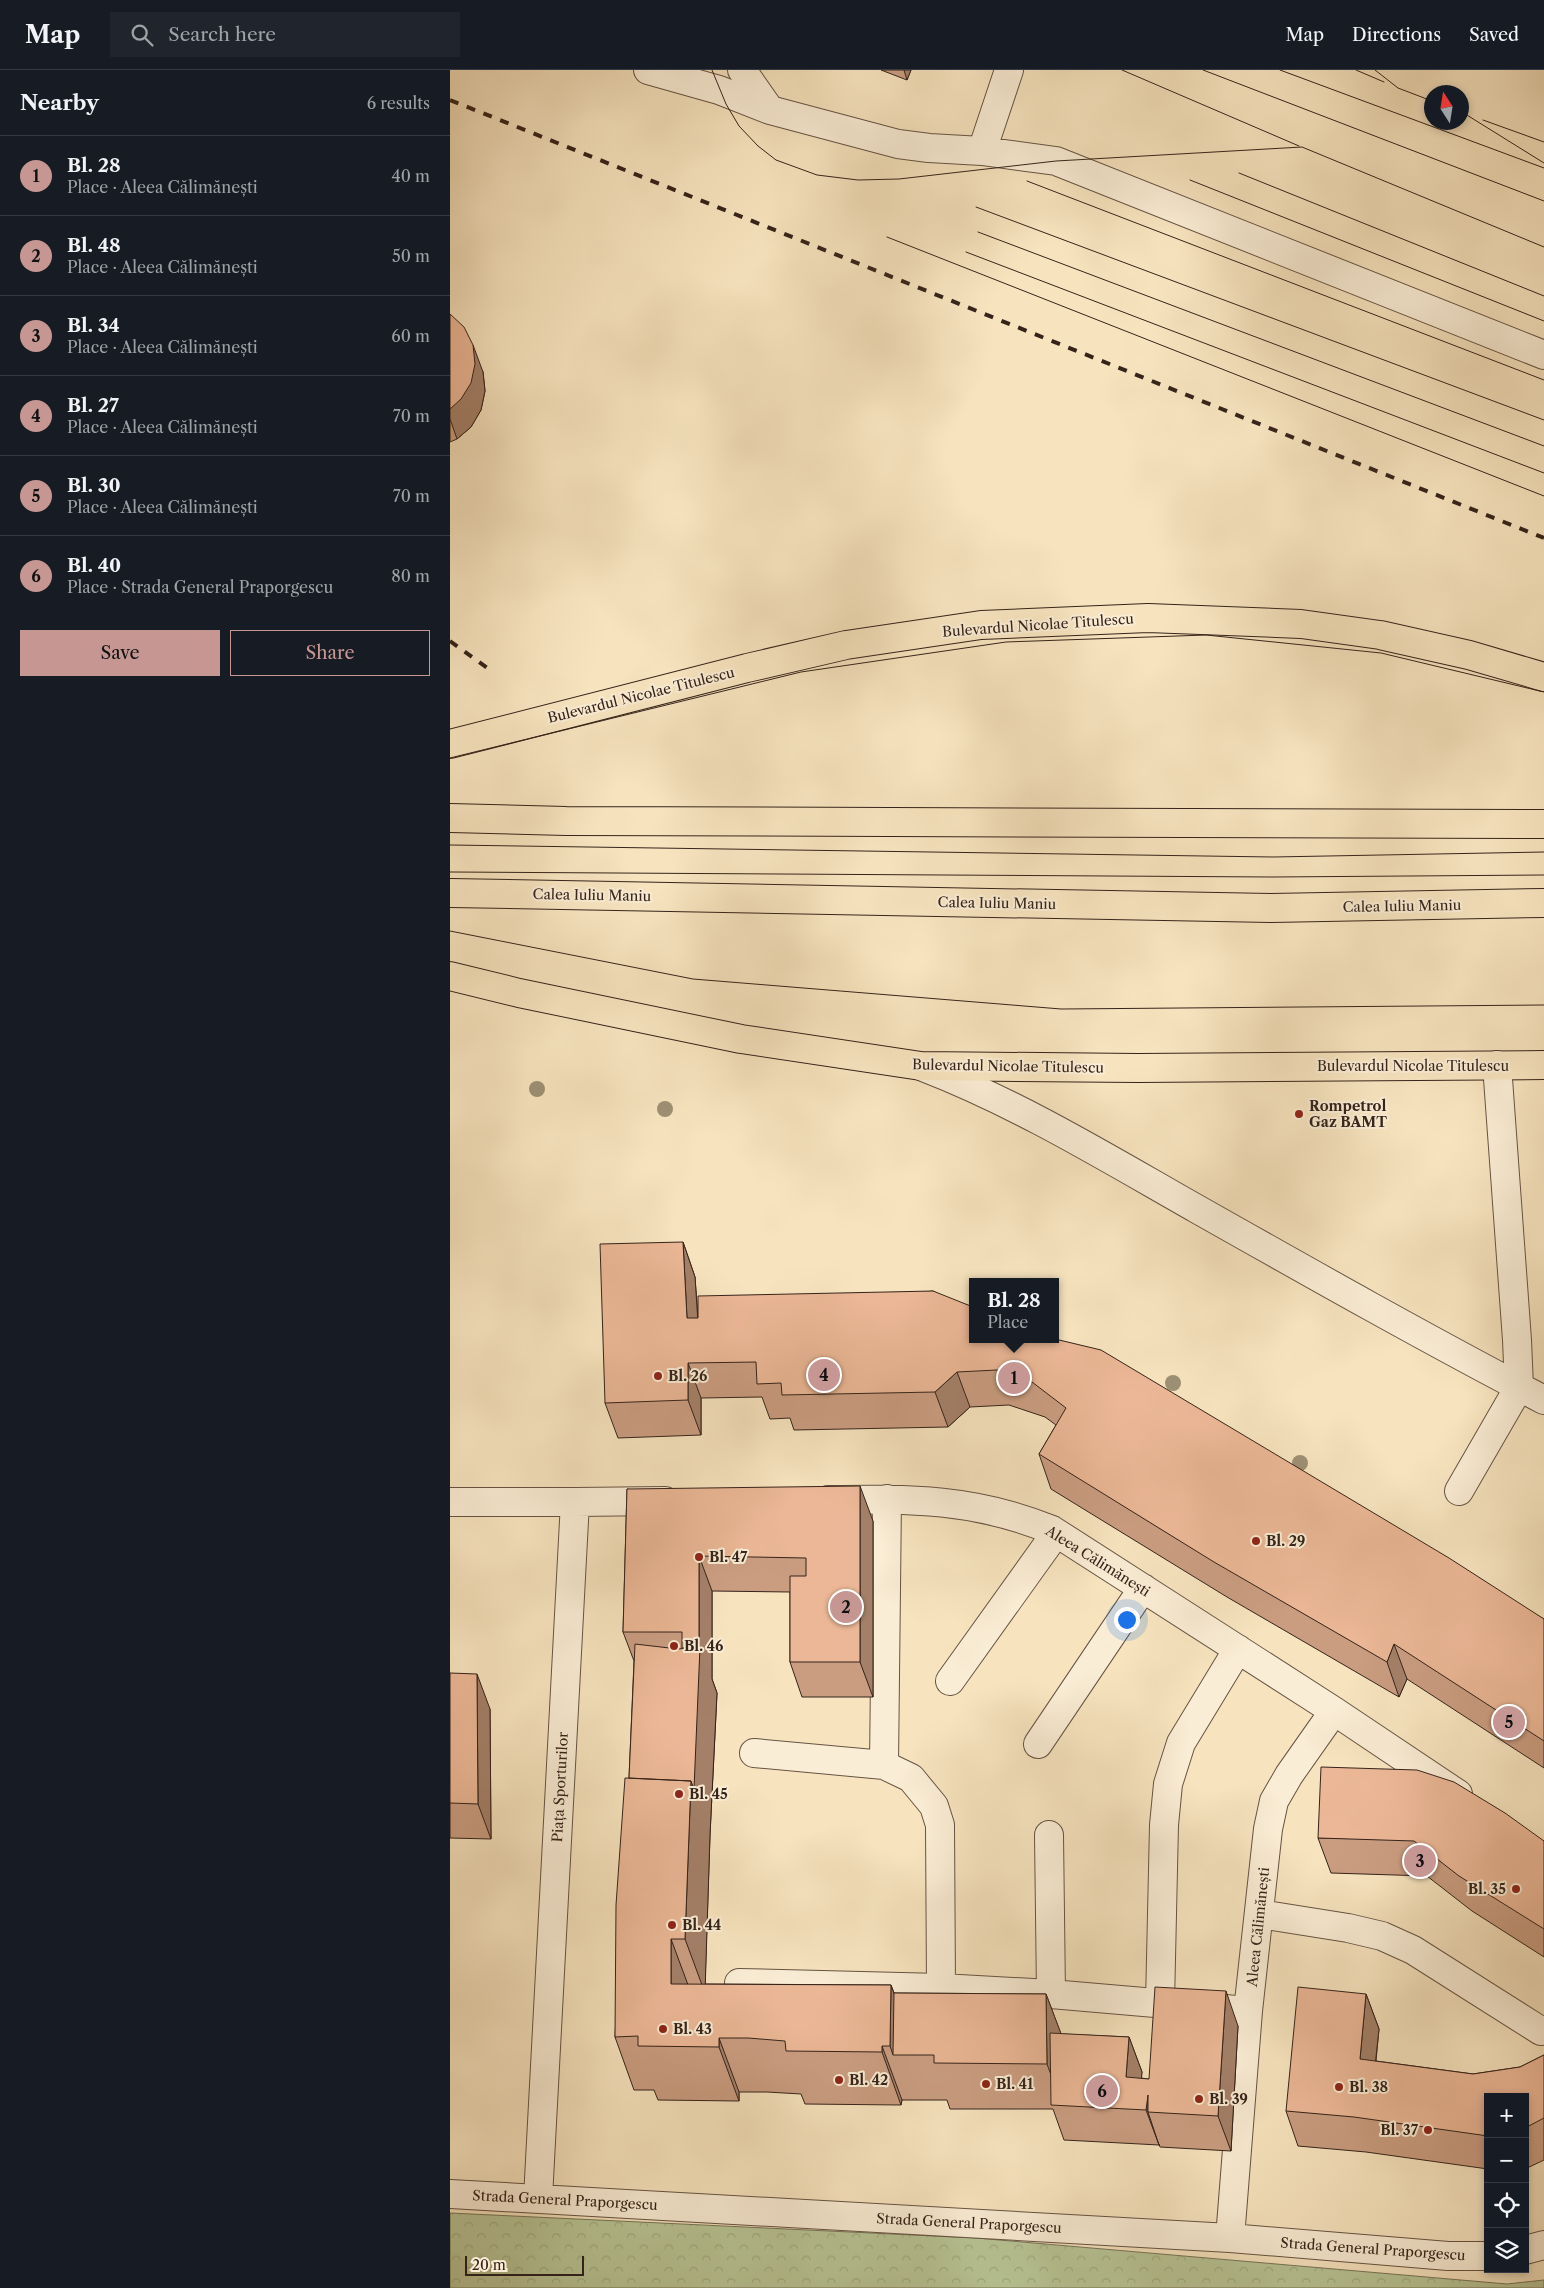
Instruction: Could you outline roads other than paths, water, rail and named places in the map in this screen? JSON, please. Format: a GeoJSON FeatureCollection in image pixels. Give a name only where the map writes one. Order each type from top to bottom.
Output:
{"type":"FeatureCollection","features":[{"type":"Feature","properties":{"kind":"main road","name":"Bulevardul Nicolae Titulescu"},"geometry":{"type":"LineString","coordinates":[[450,744],[747,668],[846,645],[981,625],[1148,618],[1301,624],[1380,635],[1469,655],[1544,677]]}},
{"type":"Feature","properties":{"kind":"main road"},"geometry":{"type":"LineString","coordinates":[[450,818],[566,821],[1544,824]]}},
{"type":"Feature","properties":{"kind":"main road","name":"Calea Iuliu Maniu"},"geometry":{"type":"LineString","coordinates":[[450,893],[1271,908],[1544,903]]}},
{"type":"Feature","properties":{"kind":"main road","name":"Bulevardul Nicolae Titulescu"},"geometry":{"type":"LineString","coordinates":[[450,976],[519,993],[741,1039],[921,1066],[1138,1068],[1544,1065]]}},
{"type":"Feature","properties":{"kind":"street"},"geometry":{"type":"LineString","coordinates":[[648,70],[720,90],[770,110],[898,144],[982,151],[1056,161],[1544,355]]}},
{"type":"Feature","properties":{"kind":"street"},"geometry":{"type":"LineString","coordinates":[[742,70],[770,110]]}},
{"type":"Feature","properties":{"kind":"street"},"geometry":{"type":"LineString","coordinates":[[982,151],[1009,70]]}},
{"type":"Feature","properties":{"kind":"street"},"geometry":{"type":"LineString","coordinates":[[1459,1491],[1519,1386],[1497,1065]]}},
{"type":"Feature","properties":{"kind":"street"},"geometry":{"type":"LineString","coordinates":[[921,1066],[968,1084],[1033,1116],[1241,1234],[1544,1400]]}},
{"type":"Feature","properties":{"kind":"street"},"geometry":{"type":"LineString","coordinates":[[884,1765],[887,1499]]}},
{"type":"Feature","properties":{"kind":"street","name":"Aleea Călimănești"},"geometry":{"type":"LineString","coordinates":[[799,1500],[887,1499],[943,1502],[984,1508],[1024,1519],[1056,1533],[1334,1711],[1480,1808]]}},
{"type":"Feature","properties":{"kind":"street"},"geometry":{"type":"LineString","coordinates":[[450,1502],[692,1501]]}},
{"type":"Feature","properties":{"kind":"street","name":"Piața Sporturilor"},"geometry":{"type":"LineString","coordinates":[[538,2198],[575,1502]]}},
{"type":"Feature","properties":{"kind":"street"},"geometry":{"type":"LineString","coordinates":[[950,1682],[1056,1533]]}},
{"type":"Feature","properties":{"kind":"street"},"geometry":{"type":"LineString","coordinates":[[1038,1744],[1143,1588]]}},
{"type":"Feature","properties":{"kind":"street"},"geometry":{"type":"LineString","coordinates":[[1160,2003],[1164,1825],[1168,1784],[1181,1743],[1238,1649]]}},
{"type":"Feature","properties":{"kind":"street","name":"Aleea Călimănești"},"geometry":{"type":"LineString","coordinates":[[1230,2238],[1248,2011],[1268,1829],[1274,1801],[1334,1711]]}},
{"type":"Feature","properties":{"kind":"street"},"geometry":{"type":"LineString","coordinates":[[754,1753],[884,1765],[911,1778],[934,1806],[940,1825],[941,1988]]}},
{"type":"Feature","properties":{"kind":"street"},"geometry":{"type":"LineString","coordinates":[[1049,1834],[1051,1994]]}},
{"type":"Feature","properties":{"kind":"street"},"geometry":{"type":"LineString","coordinates":[[1260,1914],[1348,1928],[1382,1936],[1413,1950],[1541,2031]]}},
{"type":"Feature","properties":{"kind":"street"},"geometry":{"type":"LineString","coordinates":[[739,1983],[941,1988],[1051,1994],[1248,2011]]}},
{"type":"Feature","properties":{"kind":"street","name":"Strada General Praporgescu"},"geometry":{"type":"LineString","coordinates":[[450,2194],[1230,2238],[1448,2256],[1484,2256]]}},
{"type":"Feature","properties":{"kind":"street"},"geometry":{"type":"LineString","coordinates":[[1529,2249],[1544,2245]]}},
{"type":"Feature","properties":{"kind":"tram line"},"geometry":{"type":"LineString","coordinates":[[712,70],[726,104],[739,126],[758,146],[776,160],[817,175],[858,180],[899,179],[1056,161],[1302,147],[1544,247]]}},
{"type":"Feature","properties":{"kind":"tram line"},"geometry":{"type":"LineString","coordinates":[[1122,70],[1299,146]]}},
{"type":"Feature","properties":{"kind":"tram line"},"geometry":{"type":"LineString","coordinates":[[1203,70],[1544,201]]}},
{"type":"Feature","properties":{"kind":"tram line"},"geometry":{"type":"LineString","coordinates":[[1280,70],[1544,168]]}},
{"type":"Feature","properties":{"kind":"tram line"},"geometry":{"type":"LineString","coordinates":[[1356,70],[1384,82]]}},
{"type":"Feature","properties":{"kind":"tram line"},"geometry":{"type":"LineString","coordinates":[[1375,70],[1398,88],[1424,98]]}},
{"type":"Feature","properties":{"kind":"tram line"},"geometry":{"type":"LineString","coordinates":[[1469,116],[1544,163]]}},
{"type":"Feature","properties":{"kind":"tram line"},"geometry":{"type":"LineString","coordinates":[[1483,120],[1544,142]]}},
{"type":"Feature","properties":{"kind":"tram line"},"geometry":{"type":"LineString","coordinates":[[1239,173],[1544,296]]}},
{"type":"Feature","properties":{"kind":"tram line"},"geometry":{"type":"LineString","coordinates":[[1190,180],[1544,321]]}},
{"type":"Feature","properties":{"kind":"tram line"},"geometry":{"type":"LineString","coordinates":[[1027,181],[1544,380]]}},
{"type":"Feature","properties":{"kind":"tram line"},"geometry":{"type":"LineString","coordinates":[[976,207],[1544,420]]}},
{"type":"Feature","properties":{"kind":"tram line"},"geometry":{"type":"LineString","coordinates":[[978,232],[1544,446]]}},
{"type":"Feature","properties":{"kind":"tram line"},"geometry":{"type":"LineString","coordinates":[[887,237],[1544,496]]}},
{"type":"Feature","properties":{"kind":"tram line"},"geometry":{"type":"LineString","coordinates":[[966,252],[1544,473]]}},
{"type":"Feature","properties":{"kind":"tram line"},"geometry":{"type":"LineString","coordinates":[[450,758],[801,672],[1006,642],[1206,635],[1381,653],[1544,692]]}},
{"type":"Feature","properties":{"kind":"tram line"},"geometry":{"type":"LineString","coordinates":[[450,845],[1273,857],[1544,852]]}},
{"type":"Feature","properties":{"kind":"tram line"},"geometry":{"type":"LineString","coordinates":[[450,872],[1272,877],[1544,875]]}},
{"type":"Feature","properties":{"kind":"tram line"},"geometry":{"type":"LineString","coordinates":[[450,931],[693,979],[1061,1009],[1544,1005]]}},
{"type":"Feature","properties":{"kind":"railway"},"geometry":{"type":"LineString","coordinates":[[450,100],[1544,538]]}},
{"type":"Feature","properties":{"kind":"railway"},"geometry":{"type":"LineString","coordinates":[[450,641],[493,672]]}},
{"type":"Feature","properties":{"kind":"place","name":"Rompetrol Gaz BAMT"},"geometry":{"type":"Point","coordinates":[1299,1114]}},
{"type":"Feature","properties":{"kind":"place","name":"Bl. 27"},"geometry":{"type":"Point","coordinates":[824,1375]}},
{"type":"Feature","properties":{"kind":"place","name":"Bl. 26"},"geometry":{"type":"Point","coordinates":[658,1376]}},
{"type":"Feature","properties":{"kind":"place","name":"Bl. 28"},"geometry":{"type":"Point","coordinates":[1014,1378]}},
{"type":"Feature","properties":{"kind":"place","name":"Bl. 29"},"geometry":{"type":"Point","coordinates":[1256,1541]}},
{"type":"Feature","properties":{"kind":"place","name":"Bl. 47"},"geometry":{"type":"Point","coordinates":[699,1557]}},
{"type":"Feature","properties":{"kind":"place","name":"Bl. 48"},"geometry":{"type":"Point","coordinates":[846,1607]}},
{"type":"Feature","properties":{"kind":"place","name":"Bl. 46"},"geometry":{"type":"Point","coordinates":[674,1646]}},
{"type":"Feature","properties":{"kind":"place","name":"Bl. 30"},"geometry":{"type":"Point","coordinates":[1509,1722]}},
{"type":"Feature","properties":{"kind":"place","name":"Bl. 45"},"geometry":{"type":"Point","coordinates":[679,1794]}},
{"type":"Feature","properties":{"kind":"place","name":"Bl. 34"},"geometry":{"type":"Point","coordinates":[1420,1861]}},
{"type":"Feature","properties":{"kind":"place","name":"Bl. 35"},"geometry":{"type":"Point","coordinates":[1516,1889]}},
{"type":"Feature","properties":{"kind":"place","name":"Bl. 44"},"geometry":{"type":"Point","coordinates":[672,1925]}},
{"type":"Feature","properties":{"kind":"place","name":"Bl. 43"},"geometry":{"type":"Point","coordinates":[663,2029]}},
{"type":"Feature","properties":{"kind":"place","name":"Bl. 42"},"geometry":{"type":"Point","coordinates":[839,2080]}},
{"type":"Feature","properties":{"kind":"place","name":"Bl. 41"},"geometry":{"type":"Point","coordinates":[986,2084]}},
{"type":"Feature","properties":{"kind":"place","name":"Bl. 38"},"geometry":{"type":"Point","coordinates":[1339,2087]}},
{"type":"Feature","properties":{"kind":"place","name":"Bl. 40"},"geometry":{"type":"Point","coordinates":[1102,2091]}},
{"type":"Feature","properties":{"kind":"place","name":"Bl. 39"},"geometry":{"type":"Point","coordinates":[1199,2099]}},
{"type":"Feature","properties":{"kind":"place","name":"Bl. 37"},"geometry":{"type":"Point","coordinates":[1428,2130]}}]}
